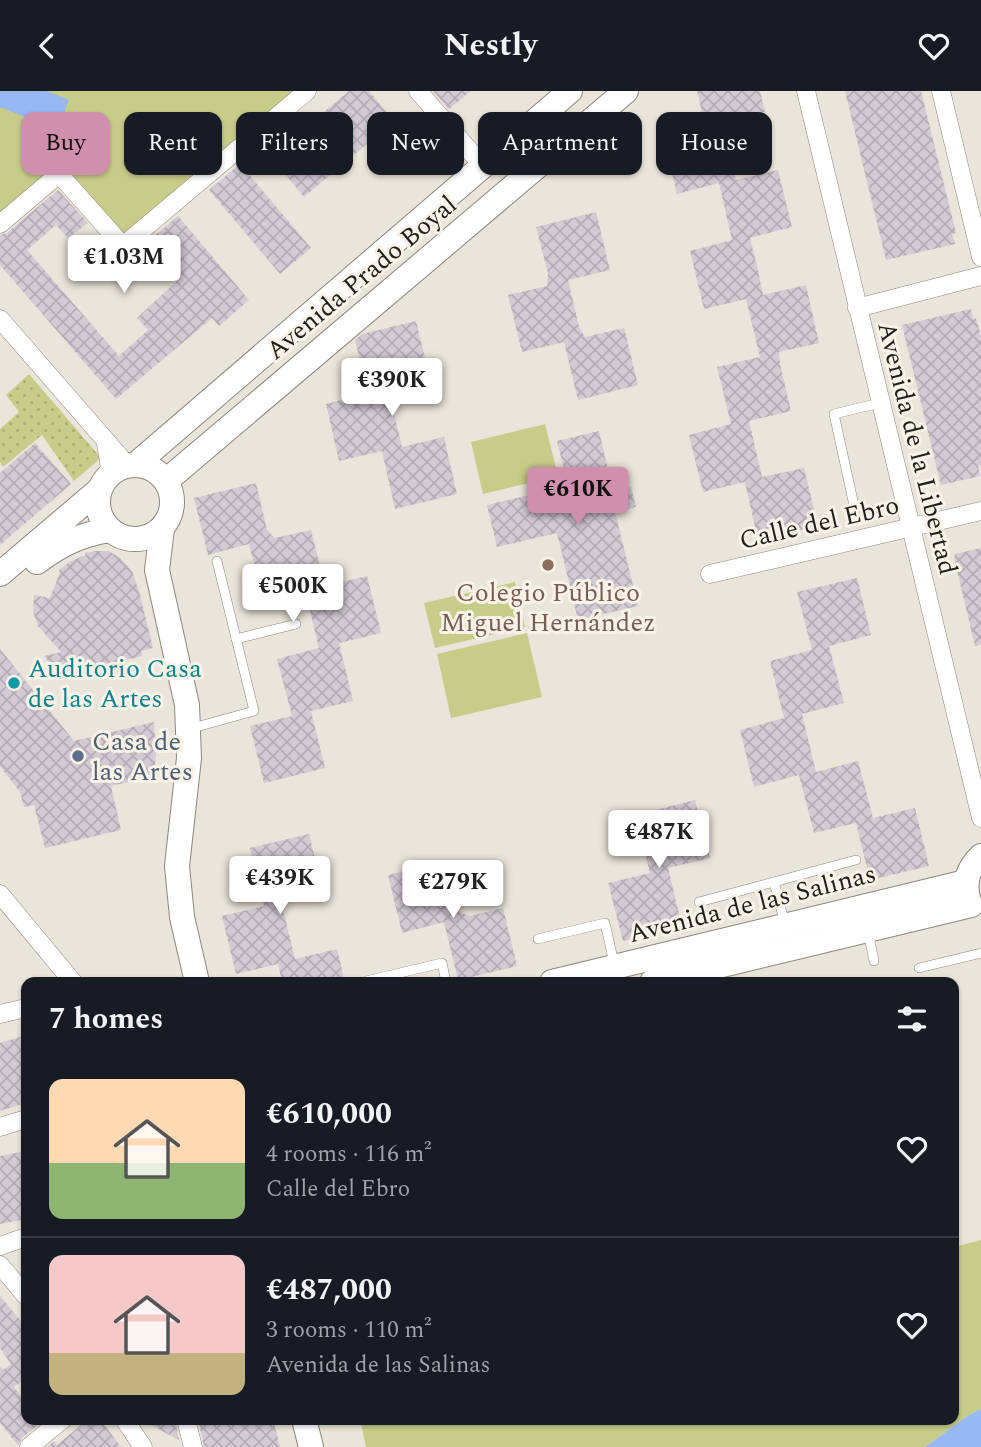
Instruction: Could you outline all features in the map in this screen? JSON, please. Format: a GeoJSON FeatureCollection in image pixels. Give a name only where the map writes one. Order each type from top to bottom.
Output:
{"type":"FeatureCollection","features":[{"type":"Feature","properties":{"kind":"street"},"geometry":{"type":"LineString","coordinates":[[0,224],[59,174],[123,246],[307,91]]}},
{"type":"Feature","properties":{"kind":"street"},"geometry":{"type":"LineString","coordinates":[[418,91],[478,160]]}},
{"type":"Feature","properties":{"kind":"street","name":"Avenida Prado Boyal"},"geometry":{"type":"LineString","coordinates":[[546,112],[570,91]]}},
{"type":"Feature","properties":{"kind":"street","name":"Avenida Prado Boyal"},"geometry":{"type":"LineString","coordinates":[[166,481],[626,91]]}},
{"type":"Feature","properties":{"kind":"street","name":"Avenida de la Libertad"},"geometry":{"type":"LineString","coordinates":[[806,91],[981,818]]}},
{"type":"Feature","properties":{"kind":"street"},"geometry":{"type":"LineString","coordinates":[[941,91],[981,257]]}},
{"type":"Feature","properties":{"kind":"street","name":"Avenida Prado Boyal"},"geometry":{"type":"LineString","coordinates":[[0,574],[478,170]]}},
{"type":"Feature","properties":{"kind":"street"},"geometry":{"type":"LineString","coordinates":[[857,308],[981,276]]}},
{"type":"Feature","properties":{"kind":"street"},"geometry":{"type":"LineString","coordinates":[[0,319],[106,443],[118,474]]}},
{"type":"Feature","properties":{"kind":"street"},"geometry":{"type":"LineString","coordinates":[[157,570],[118,534],[99,512],[97,501],[118,474],[152,469],[166,481],[173,501],[172,511],[162,528],[157,570],[187,705],[188,758],[177,866],[182,917],[196,977]]}},
{"type":"Feature","properties":{"kind":"street","name":"Calle del Ebro"},"geometry":{"type":"LineString","coordinates":[[710,574],[981,511]]}},
{"type":"Feature","properties":{"kind":"street"},"geometry":{"type":"LineString","coordinates":[[0,589],[61,545],[89,533],[118,534],[140,539],[162,528]]}},
{"type":"Feature","properties":{"kind":"street"},"geometry":{"type":"LineString","coordinates":[[973,900],[972,865],[981,855]]}},
{"type":"Feature","properties":{"kind":"street"},"geometry":{"type":"LineString","coordinates":[[0,894],[69,977]]}},
{"type":"Feature","properties":{"kind":"street","name":"Avenida de las Salinas"},"geometry":{"type":"LineString","coordinates":[[572,977],[785,925],[973,900]]}},
{"type":"Feature","properties":{"kind":"street","name":"Avenida de las Salinas"},"geometry":{"type":"LineString","coordinates":[[673,977],[867,930],[973,900]]}},
{"type":"Feature","properties":{"kind":"street"},"geometry":{"type":"LineString","coordinates":[[0,1014],[21,1009]]}},
{"type":"Feature","properties":{"kind":"street"},"geometry":{"type":"LineString","coordinates":[[0,1126],[21,1120]]}},
{"type":"Feature","properties":{"kind":"street"},"geometry":{"type":"LineString","coordinates":[[0,1247],[21,1239]]}},
{"type":"Feature","properties":{"kind":"street"},"geometry":{"type":"LineString","coordinates":[[0,1265],[21,1290]]}},
{"type":"Feature","properties":{"kind":"street"},"geometry":{"type":"LineString","coordinates":[[29,1447],[56,1425]]}},
{"type":"Feature","properties":{"kind":"street"},"geometry":{"type":"LineString","coordinates":[[128,1425],[143,1447]]}},
{"type":"Feature","properties":{"kind":"street"},"geometry":{"type":"LineString","coordinates":[[188,1425],[193,1447]]}},
{"type":"Feature","properties":{"kind":"street"},"geometry":{"type":"LineString","coordinates":[[306,1425],[311,1447]]}},
{"type":"Feature","properties":{"kind":"lane"},"geometry":{"type":"LineString","coordinates":[[855,510],[834,414],[880,403]]}},
{"type":"Feature","properties":{"kind":"lane"},"geometry":{"type":"LineString","coordinates":[[187,729],[254,711],[217,561]]}},
{"type":"Feature","properties":{"kind":"lane"},"geometry":{"type":"LineString","coordinates":[[236,639],[296,624]]}},
{"type":"Feature","properties":{"kind":"lane"},"geometry":{"type":"LineString","coordinates":[[699,902],[856,860]]}},
{"type":"Feature","properties":{"kind":"lane"},"geometry":{"type":"LineString","coordinates":[[774,882],[785,925]]}},
{"type":"Feature","properties":{"kind":"lane"},"geometry":{"type":"LineString","coordinates":[[538,939],[605,923],[615,966]]}},
{"type":"Feature","properties":{"kind":"lane"},"geometry":{"type":"LineString","coordinates":[[867,930],[874,961]]}},
{"type":"Feature","properties":{"kind":"lane"},"geometry":{"type":"LineString","coordinates":[[919,968],[981,953]]}},
{"type":"Feature","properties":{"kind":"lane"},"geometry":{"type":"LineString","coordinates":[[383,977],[442,963],[445,977]]}},
{"type":"Feature","properties":{"kind":"green space"},"geometry":{"type":"Polygon","coordinates":[[[0,91],[297,91],[272,112],[236,112],[236,142],[222,154],[222,112],[124,112],[124,175],[197,175],[123,237],[69,175],[110,175],[110,112],[21,112],[21,175],[48,175],[0,215],[0,91]]]}},
{"type":"Feature","properties":{"kind":"green space"},"geometry":{"type":"Polygon","coordinates":[[[29,374],[101,458],[74,481],[42,435],[3,467],[0,462],[0,429],[19,412],[6,395],[29,374]]]}},
{"type":"Feature","properties":{"kind":"green space"},"geometry":{"type":"Polygon","coordinates":[[[545,424],[558,476],[483,494],[471,442],[545,424]]]}},
{"type":"Feature","properties":{"kind":"green space"},"geometry":{"type":"Polygon","coordinates":[[[515,582],[525,627],[435,648],[424,603],[515,582]]]}},
{"type":"Feature","properties":{"kind":"green space"},"geometry":{"type":"Polygon","coordinates":[[[527,633],[542,697],[451,718],[437,654],[527,633]]]}},
{"type":"Feature","properties":{"kind":"green space"},"geometry":{"type":"Polygon","coordinates":[[[981,1240],[981,1409],[959,1422],[959,1246],[981,1240]]]}},
{"type":"Feature","properties":{"kind":"green space"},"geometry":{"type":"Polygon","coordinates":[[[361,1425],[955,1425],[925,1447],[366,1447],[361,1425]]]}},
{"type":"Feature","properties":{"kind":"water"},"geometry":{"type":"Polygon","coordinates":[[[0,91],[47,91],[69,100],[64,112],[21,112],[21,115],[0,107],[0,91]]]}},
{"type":"Feature","properties":{"kind":"water"},"geometry":{"type":"Polygon","coordinates":[[[981,1409],[981,1447],[925,1447],[959,1425],[969,1415],[981,1409]]]}},
{"type":"Feature","properties":{"kind":"building"},"geometry":{"type":"Polygon","coordinates":[[[349,91],[369,91],[386,112],[367,112],[367,144],[353,156],[353,112],[324,112],[349,91]]]}},
{"type":"Feature","properties":{"kind":"building"},"geometry":{"type":"Polygon","coordinates":[[[433,91],[471,91],[449,109],[433,91]]]}},
{"type":"Feature","properties":{"kind":"building"},"geometry":{"type":"Polygon","coordinates":[[[697,91],[760,91],[765,112],[702,112],[697,91]]]}},
{"type":"Feature","properties":{"kind":"building"},"geometry":{"type":"Polygon","coordinates":[[[845,91],[921,91],[956,233],[952,234],[955,244],[886,260],[845,91]]]}},
{"type":"Feature","properties":{"kind":"building"},"geometry":{"type":"Polygon","coordinates":[[[236,167],[236,175],[249,175],[311,248],[280,274],[209,190],[236,167]]]}},
{"type":"Feature","properties":{"kind":"building"},"geometry":{"type":"Polygon","coordinates":[[[778,170],[792,227],[750,238],[763,295],[806,285],[819,343],[779,352],[791,411],[749,421],[762,477],[804,468],[818,526],[758,540],[745,482],[703,492],[689,435],[731,424],[717,367],[760,357],[746,299],[704,309],[690,251],[732,240],[719,183],[677,194],[672,175],[735,175],[736,180],[772,175],[772,171],[778,170]]]}},
{"type":"Feature","properties":{"kind":"building"},"geometry":{"type":"Polygon","coordinates":[[[286,175],[330,175],[304,197],[286,175]]]}},
{"type":"Feature","properties":{"kind":"building"},"geometry":{"type":"Polygon","coordinates":[[[58,190],[88,223],[68,238],[56,225],[27,250],[119,356],[148,330],[137,318],[179,279],[147,242],[178,216],[249,300],[219,326],[212,318],[116,399],[0,265],[0,235],[7,233],[58,190]]]}},
{"type":"Feature","properties":{"kind":"building"},"geometry":{"type":"Polygon","coordinates":[[[596,212],[610,270],[568,280],[579,327],[585,337],[624,328],[638,385],[578,400],[564,342],[522,352],[508,295],[547,286],[548,273],[536,227],[596,212]]]}},
{"type":"Feature","properties":{"kind":"building"},"geometry":{"type":"Polygon","coordinates":[[[971,309],[981,337],[980,476],[941,485],[902,325],[971,309]]]}},
{"type":"Feature","properties":{"kind":"building"},"geometry":{"type":"Polygon","coordinates":[[[416,321],[430,379],[388,389],[402,447],[444,437],[457,494],[395,509],[382,451],[339,461],[326,404],[368,393],[355,340],[362,334],[416,321]]]}},
{"type":"Feature","properties":{"kind":"building","name":"Colegio Público Miguel Hernández"},"geometry":{"type":"Polygon","coordinates":[[[599,431],[613,491],[631,487],[636,507],[615,512],[638,606],[578,620],[557,533],[497,547],[487,505],[568,486],[557,441],[599,431]]]}},
{"type":"Feature","properties":{"kind":"building"},"geometry":{"type":"Polygon","coordinates":[[[35,443],[71,484],[0,545],[0,473],[35,443]]]}},
{"type":"Feature","properties":{"kind":"building"},"geometry":{"type":"Polygon","coordinates":[[[256,483],[267,530],[275,538],[311,530],[325,586],[367,576],[381,633],[339,643],[353,701],[311,711],[325,768],[264,783],[250,726],[292,716],[277,659],[319,648],[305,591],[264,602],[249,544],[208,555],[194,498],[256,483]]]}},
{"type":"Feature","properties":{"kind":"building"},"geometry":{"type":"Polygon","coordinates":[[[981,548],[981,645],[975,646],[954,558],[955,554],[981,548]]]}},
{"type":"Feature","properties":{"kind":"building"},"geometry":{"type":"Polygon","coordinates":[[[108,551],[119,557],[132,571],[153,648],[141,651],[142,656],[60,676],[44,656],[61,652],[38,626],[33,612],[34,595],[50,598],[59,570],[86,555],[85,553],[108,551]]]}},
{"type":"Feature","properties":{"kind":"building"},"geometry":{"type":"Polygon","coordinates":[[[857,578],[871,635],[829,646],[844,703],[802,714],[816,772],[858,761],[873,818],[915,808],[929,866],[870,880],[856,823],[814,833],[799,775],[754,787],[740,730],[784,718],[770,661],[812,650],[797,592],[857,578]]]}},
{"type":"Feature","properties":{"kind":"building"},"geometry":{"type":"Polygon","coordinates":[[[0,649],[74,741],[154,722],[154,776],[111,786],[121,830],[45,848],[34,805],[24,807],[20,792],[0,766],[0,649]]]}},
{"type":"Feature","properties":{"kind":"building"},"geometry":{"type":"Polygon","coordinates":[[[695,800],[710,858],[668,868],[682,926],[623,941],[608,883],[650,873],[636,815],[695,800]]]}},
{"type":"Feature","properties":{"kind":"building"},"geometry":{"type":"Polygon","coordinates":[[[309,834],[323,891],[281,901],[295,959],[337,949],[344,977],[281,977],[278,964],[236,974],[222,916],[264,906],[250,848],[309,834]]]}},
{"type":"Feature","properties":{"kind":"building"},"geometry":{"type":"Polygon","coordinates":[[[447,861],[460,912],[470,916],[503,908],[517,966],[471,977],[457,977],[444,922],[402,933],[388,875],[447,861]]]}},
{"type":"Feature","properties":{"kind":"building"},"geometry":{"type":"Polygon","coordinates":[[[21,1037],[21,1105],[0,1111],[0,1043],[21,1037]]]}},
{"type":"Feature","properties":{"kind":"building"},"geometry":{"type":"Polygon","coordinates":[[[21,1152],[21,1220],[0,1224],[0,1156],[21,1152]]]}},
{"type":"Feature","properties":{"kind":"building"},"geometry":{"type":"Polygon","coordinates":[[[0,1296],[21,1321],[21,1382],[14,1387],[21,1396],[21,1425],[38,1425],[18,1445],[0,1423],[0,1366],[3,1370],[11,1364],[0,1348],[0,1296]]]}},
{"type":"Feature","properties":{"kind":"building"},"geometry":{"type":"Polygon","coordinates":[[[81,1425],[104,1425],[121,1447],[47,1447],[54,1441],[57,1445],[81,1425]]]}},
{"type":"Feature","properties":{"kind":"building"},"geometry":{"type":"Polygon","coordinates":[[[150,1425],[176,1425],[179,1440],[150,1425]]]}},
{"type":"Feature","properties":{"kind":"building"},"geometry":{"type":"Polygon","coordinates":[[[199,1425],[274,1425],[280,1447],[204,1447],[199,1425]]]}},
{"type":"Feature","properties":{"kind":"place","name":"Colegio Público Miguel Hernández"},"geometry":{"type":"Point","coordinates":[548,565]}},
{"type":"Feature","properties":{"kind":"place","name":"Auditorio Casa de las Artes"},"geometry":{"type":"Point","coordinates":[14,683]}},
{"type":"Feature","properties":{"kind":"place","name":"Casa de las Artes"},"geometry":{"type":"Point","coordinates":[78,756]}}]}
